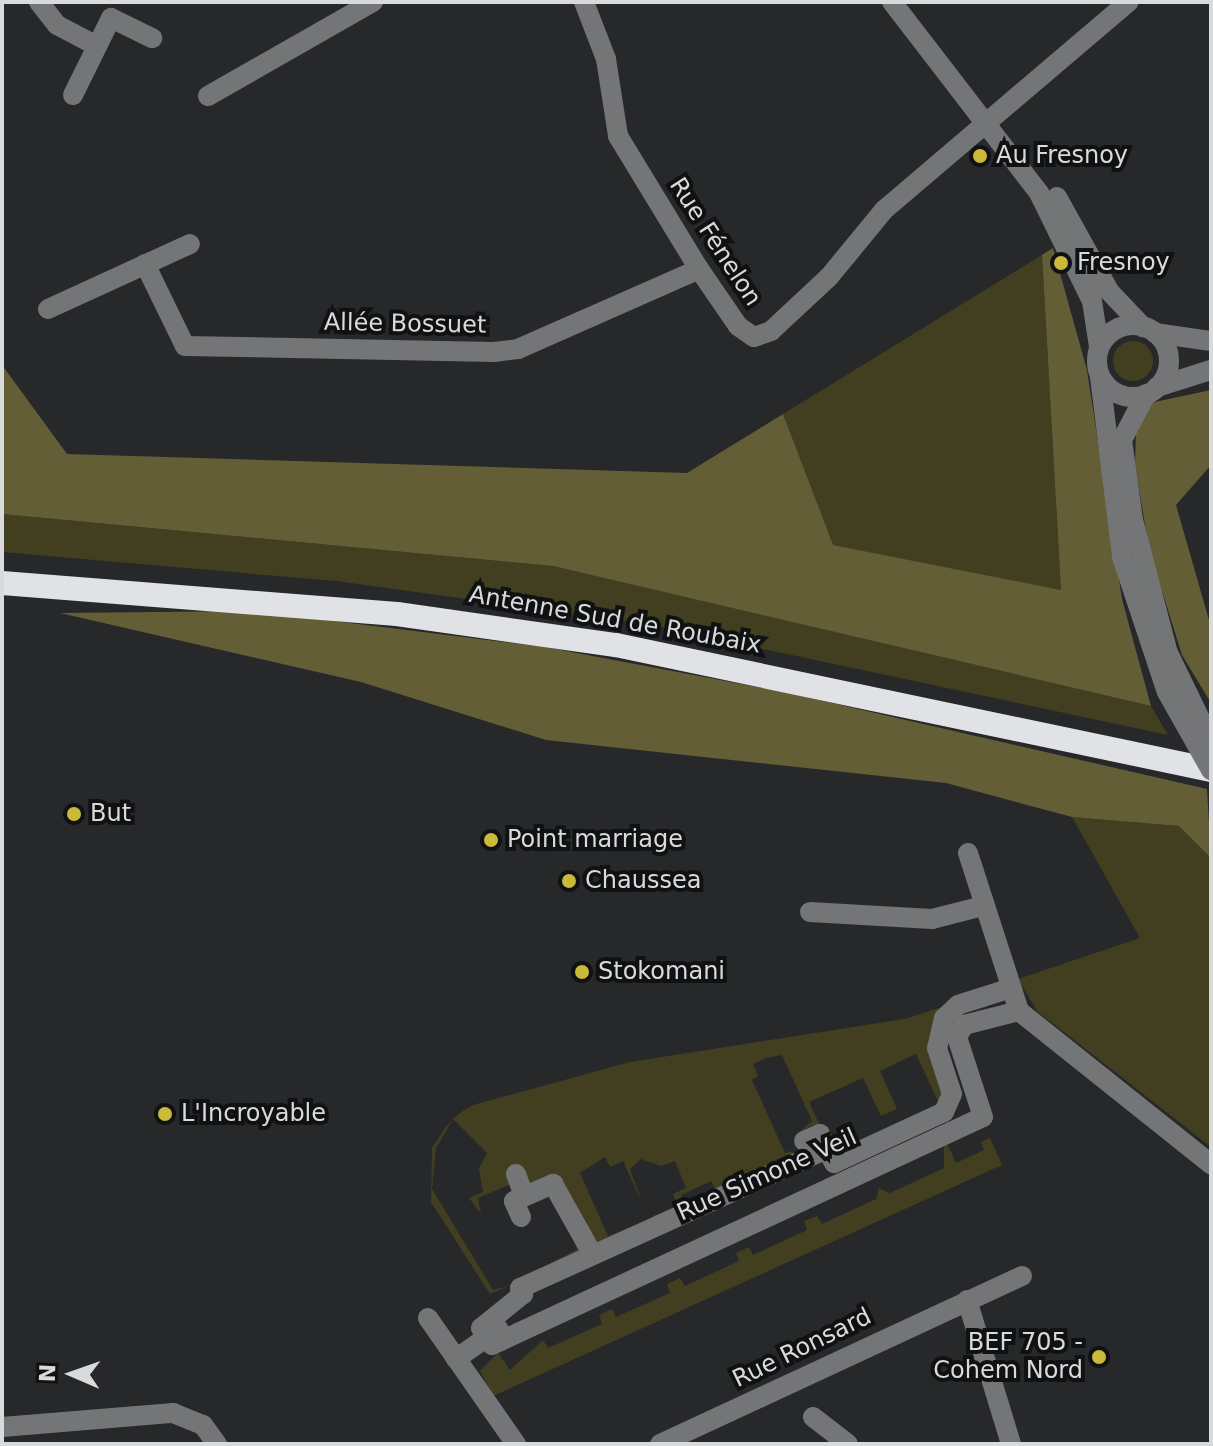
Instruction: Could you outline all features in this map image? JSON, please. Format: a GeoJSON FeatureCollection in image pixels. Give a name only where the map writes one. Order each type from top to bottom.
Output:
{"type":"FeatureCollection","features":[{"type":"Feature","properties":{"kind":"highway","name":"Antenne Sud de Roubaix"},"geometry":{"type":"LineString","coordinates":[[2,567],[273,587],[562,622],[1211,755]]}},
{"type":"Feature","properties":{"kind":"highway","name":"Antenne Sud de Roubaix"},"geometry":{"type":"LineString","coordinates":[[2,583],[397,614],[616,645],[1211,770]]}},
{"type":"Feature","properties":{"kind":"street"},"geometry":{"type":"LineString","coordinates":[[39,2],[57,25],[97,46]]}},
{"type":"Feature","properties":{"kind":"street"},"geometry":{"type":"LineString","coordinates":[[208,96],[373,2]]}},
{"type":"Feature","properties":{"kind":"street","name":"Rue Fénelon"},"geometry":{"type":"LineString","coordinates":[[584,2],[606,59],[614,129],[699,269],[738,326],[763,336],[829,277],[884,210],[988,121]]}},
{"type":"Feature","properties":{"kind":"street"},"geometry":{"type":"LineString","coordinates":[[892,2],[988,121],[1055,220],[1092,301],[1122,557],[1211,770]]}},
{"type":"Feature","properties":{"kind":"street"},"geometry":{"type":"LineString","coordinates":[[988,121],[1128,2]]}},
{"type":"Feature","properties":{"kind":"street"},"geometry":{"type":"LineString","coordinates":[[73,95],[111,18],[152,38]]}},
{"type":"Feature","properties":{"kind":"street"},"geometry":{"type":"LineString","coordinates":[[988,121],[1033,161],[1109,291],[1149,330],[1168,362],[1125,427],[1122,450],[1146,583],[1176,692],[1211,741]]}},
{"type":"Feature","properties":{"kind":"street"},"geometry":{"type":"LineString","coordinates":[[48,309],[190,244]]}},
{"type":"Feature","properties":{"kind":"street","name":"Allée Bossuet"},"geometry":{"type":"LineString","coordinates":[[145,264],[185,346],[494,352],[518,349],[699,269]]}},
{"type":"Feature","properties":{"kind":"street"},"geometry":{"type":"LineString","coordinates":[[1099,347],[1117,328],[1149,330],[1211,341]]}},
{"type":"Feature","properties":{"kind":"street"},"geometry":{"type":"LineString","coordinates":[[1100,377],[1119,394],[1151,391],[1211,370]]}},
{"type":"Feature","properties":{"kind":"street"},"geometry":{"type":"LineString","coordinates":[[968,853],[1013,999],[1211,1164]]}},
{"type":"Feature","properties":{"kind":"street"},"geometry":{"type":"LineString","coordinates":[[810,912],[932,919],[983,906]]}},
{"type":"Feature","properties":{"kind":"street"},"geometry":{"type":"LineString","coordinates":[[804,1141],[820,1134],[834,1163],[944,1112],[952,1094],[937,1048],[944,1018],[958,1005],[1013,999]]}},
{"type":"Feature","properties":{"kind":"street"},"geometry":{"type":"LineString","coordinates":[[827,1149],[520,1288],[523,1294],[481,1328],[492,1345],[983,1117],[956,1047],[958,1033],[1013,999]]}},
{"type":"Feature","properties":{"kind":"street"},"geometry":{"type":"LineString","coordinates":[[516,1174],[524,1196]]}},
{"type":"Feature","properties":{"kind":"street"},"geometry":{"type":"LineString","coordinates":[[521,1217],[514,1201],[553,1184],[593,1255]]}},
{"type":"Feature","properties":{"kind":"street","name":"Rue Ronsard"},"geometry":{"type":"LineString","coordinates":[[660,1444],[1022,1276]]}},
{"type":"Feature","properties":{"kind":"street"},"geometry":{"type":"LineString","coordinates":[[967,1300],[1011,1444]]}},
{"type":"Feature","properties":{"kind":"street"},"geometry":{"type":"LineString","coordinates":[[428,1318],[516,1444]]}},
{"type":"Feature","properties":{"kind":"street"},"geometry":{"type":"LineString","coordinates":[[456,1359],[487,1337]]}},
{"type":"Feature","properties":{"kind":"street"},"geometry":{"type":"LineString","coordinates":[[2,1427],[173,1413],[203,1425],[217,1444]]}},
{"type":"Feature","properties":{"kind":"street"},"geometry":{"type":"LineString","coordinates":[[813,1417],[848,1444]]}},
{"type":"Feature","properties":{"kind":"shaded area"},"geometry":{"type":"Polygon","coordinates":[[[1053,248],[1087,370],[1122,599],[1151,706],[553,566],[2,514],[2,365],[67,454],[687,473],[783,414],[833,545],[1061,590],[1042,255],[1053,248]]]}},
{"type":"Feature","properties":{"kind":"shaded area"},"geometry":{"type":"Polygon","coordinates":[[[1042,255],[1061,590],[832,545],[783,414],[1042,255]]]}},
{"type":"Feature","properties":{"kind":"shaded area"},"geometry":{"type":"Polygon","coordinates":[[[1133,341],[1147,347],[1153,361],[1147,375],[1133,381],[1119,375],[1113,361],[1119,347],[1133,341]]]}},
{"type":"Feature","properties":{"kind":"shaded area"},"geometry":{"type":"Polygon","coordinates":[[[1211,390],[1211,465],[1176,505],[1211,627],[1211,703],[1182,655],[1149,549],[1135,465],[1136,429],[1150,403],[1211,390]]]}},
{"type":"Feature","properties":{"kind":"shaded area"},"geometry":{"type":"Polygon","coordinates":[[[2,514],[553,566],[1151,706],[1168,735],[641,623],[336,581],[2,552],[2,514]]]}},
{"type":"Feature","properties":{"kind":"shaded area"},"geometry":{"type":"Polygon","coordinates":[[[251,611],[545,647],[784,692],[1207,789],[1211,858],[1179,826],[1072,817],[946,783],[546,740],[361,682],[60,613],[251,611]]]}},
{"type":"Feature","properties":{"kind":"shaded area"},"geometry":{"type":"Polygon","coordinates":[[[1072,817],[1179,826],[1211,858],[1211,1147],[1037,1011],[1018,979],[1140,938],[1072,817]]]}},
{"type":"Feature","properties":{"kind":"shaded area"},"geometry":{"type":"Polygon","coordinates":[[[959,1002],[940,1020],[950,1090],[942,1110],[916,1054],[880,1071],[897,1109],[881,1116],[863,1078],[809,1102],[822,1130],[813,1125],[800,1131],[812,1121],[782,1055],[766,1058],[753,1064],[758,1076],[752,1080],[785,1153],[792,1151],[796,1160],[716,1191],[711,1181],[681,1195],[685,1205],[656,1224],[653,1216],[678,1206],[673,1194],[686,1188],[675,1161],[661,1166],[641,1159],[630,1169],[643,1205],[623,1161],[610,1167],[605,1157],[580,1173],[608,1236],[640,1223],[643,1230],[523,1279],[577,1249],[550,1188],[511,1184],[478,1198],[481,1214],[469,1198],[483,1192],[479,1169],[487,1153],[453,1119],[473,1105],[630,1062],[904,1019],[959,1002]]]}},
{"type":"Feature","properties":{"kind":"shaded area"},"geometry":{"type":"Polygon","coordinates":[[[453,1119],[436,1148],[432,1189],[493,1290],[509,1286],[490,1294],[431,1202],[432,1148],[453,1119]]]}},
{"type":"Feature","properties":{"kind":"shaded area"},"geometry":{"type":"Polygon","coordinates":[[[944,1137],[956,1163],[984,1150],[981,1142],[990,1138],[1002,1165],[493,1396],[480,1371],[498,1353],[510,1370],[543,1340],[548,1348],[602,1324],[599,1315],[612,1309],[616,1317],[670,1293],[667,1284],[680,1278],[685,1286],[739,1261],[736,1253],[749,1247],[753,1255],[807,1230],[804,1221],[817,1216],[822,1224],[876,1199],[879,1188],[890,1193],[944,1168],[944,1137]]]}},
{"type":"Feature","properties":{"kind":"place","name":"Au Fresnoy"},"geometry":{"type":"Point","coordinates":[980,156]}},
{"type":"Feature","properties":{"kind":"place","name":"Fresnoy"},"geometry":{"type":"Point","coordinates":[1061,263]}},
{"type":"Feature","properties":{"kind":"place","name":"But"},"geometry":{"type":"Point","coordinates":[74,814]}},
{"type":"Feature","properties":{"kind":"place","name":"Point marriage"},"geometry":{"type":"Point","coordinates":[491,840]}},
{"type":"Feature","properties":{"kind":"place","name":"Chaussea"},"geometry":{"type":"Point","coordinates":[569,881]}},
{"type":"Feature","properties":{"kind":"place","name":"Stokomani"},"geometry":{"type":"Point","coordinates":[582,972]}},
{"type":"Feature","properties":{"kind":"place","name":"L'Incroyable"},"geometry":{"type":"Point","coordinates":[165,1114]}},
{"type":"Feature","properties":{"kind":"place","name":"BEF 705 - Cohem Nord"},"geometry":{"type":"Point","coordinates":[1099,1357]}}]}
